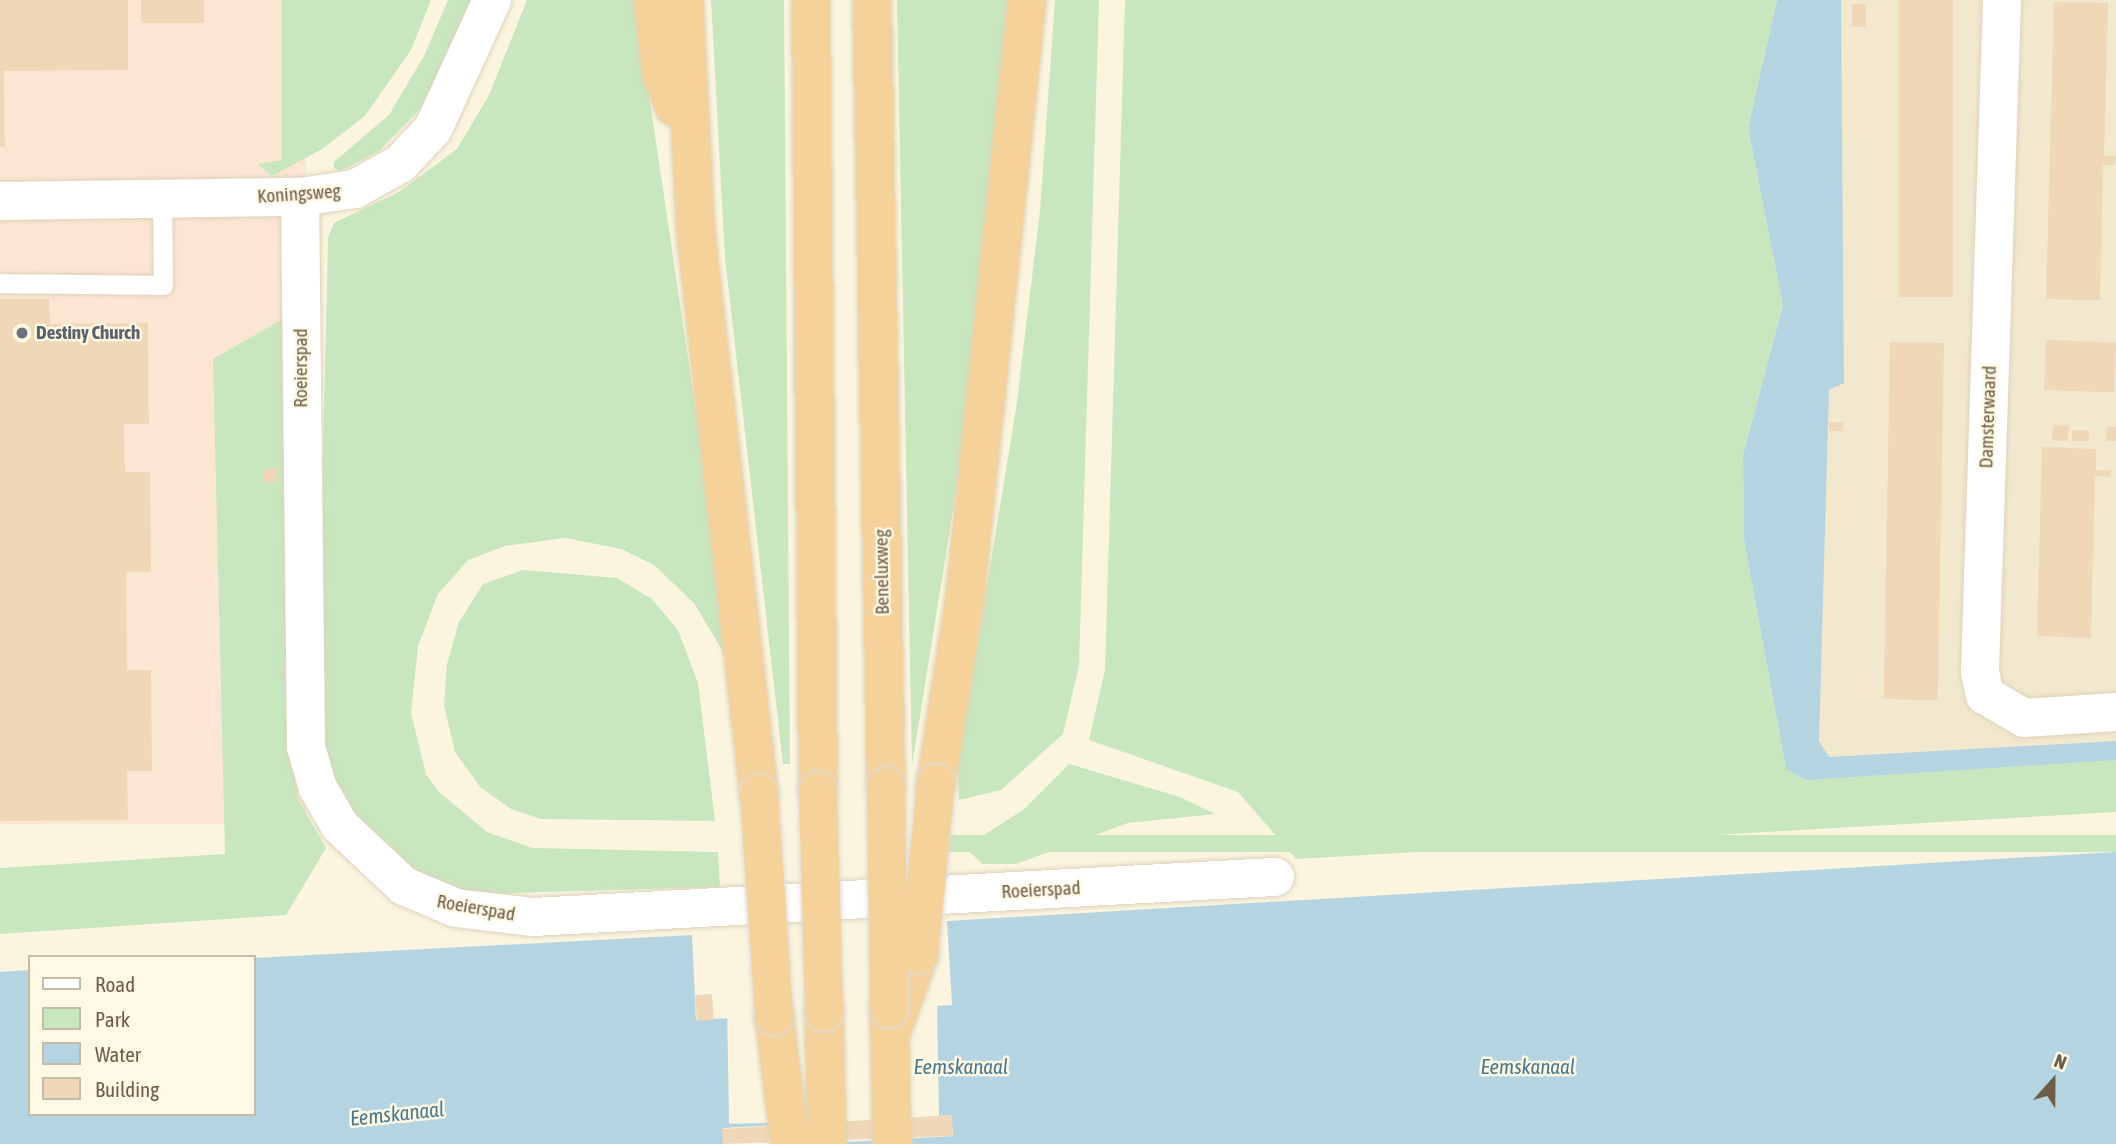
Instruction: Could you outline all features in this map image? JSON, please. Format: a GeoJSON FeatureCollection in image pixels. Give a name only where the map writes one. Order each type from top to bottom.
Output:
{"type":"FeatureCollection","features":[{"type":"Feature","properties":{"kind":"highway"},"geometry":{"type":"LineString","coordinates":[[653,0],[662,75],[691,155]]}},
{"type":"Feature","properties":{"kind":"highway"},"geometry":{"type":"LineString","coordinates":[[684,0],[691,155],[760,794],[777,1042],[790,1144]]}},
{"type":"Feature","properties":{"kind":"highway"},"geometry":{"type":"LineString","coordinates":[[811,0],[818,791],[827,1144]]}},
{"type":"Feature","properties":{"kind":"highway","name":"Beneluxweg"},"geometry":{"type":"LineString","coordinates":[[872,0],[892,1144]]}},
{"type":"Feature","properties":{"kind":"highway"},"geometry":{"type":"LineString","coordinates":[[890,1035],[919,954],[936,785],[964,597],[1027,0]]}},
{"type":"Feature","properties":{"kind":"street","name":"Koningsweg"},"geometry":{"type":"LineString","coordinates":[[0,201],[300,197],[355,189],[418,148],[445,108],[492,0]]}},
{"type":"Feature","properties":{"kind":"street","name":"Damsterwaard"},"geometry":{"type":"LineString","coordinates":[[2002,0],[1980,672],[1985,695],[2024,718],[2116,712]]}},
{"type":"Feature","properties":{"kind":"street","name":"Roeierspad"},"geometry":{"type":"LineString","coordinates":[[300,197],[306,747],[318,788],[340,826],[404,886],[456,908],[533,917],[1275,877]]}},
{"type":"Feature","properties":{"kind":"lane"},"geometry":{"type":"LineString","coordinates":[[0,284],[163,285],[162,199]]}},
{"type":"Feature","properties":{"kind":"shaded area"},"geometry":{"type":"Polygon","coordinates":[[[0,0],[306,0],[306,824],[0,824],[0,0]]]}},
{"type":"Feature","properties":{"kind":"shaded area"},"geometry":{"type":"Polygon","coordinates":[[[1818,0],[2116,0],[2116,792],[1818,792],[1818,0]]]}},
{"type":"Feature","properties":{"kind":"green space"},"geometry":{"type":"Polygon","coordinates":[[[282,0],[431,0],[411,50],[365,116],[322,149],[272,176],[258,164],[282,160],[282,0]]]}},
{"type":"Feature","properties":{"kind":"green space"},"geometry":{"type":"Polygon","coordinates":[[[448,0],[471,0],[424,105],[378,152],[340,171],[334,168],[334,162],[389,115],[424,56],[448,0]]]}},
{"type":"Feature","properties":{"kind":"green space"},"geometry":{"type":"Polygon","coordinates":[[[527,0],[635,0],[705,473],[725,655],[694,603],[654,565],[621,549],[566,538],[505,546],[468,560],[438,594],[418,646],[411,713],[426,774],[439,792],[487,832],[533,848],[718,852],[720,887],[470,894],[421,874],[354,835],[317,740],[328,237],[334,223],[399,192],[457,149],[489,95],[527,0]]]}},
{"type":"Feature","properties":{"kind":"green space"},"geometry":{"type":"Polygon","coordinates":[[[711,0],[784,0],[790,764],[783,764],[725,258],[711,0]]]}},
{"type":"Feature","properties":{"kind":"green space"},"geometry":{"type":"Polygon","coordinates":[[[897,0],[1014,0],[988,291],[912,766],[897,0]]]}},
{"type":"Feature","properties":{"kind":"green space"},"geometry":{"type":"Polygon","coordinates":[[[1055,0],[1099,0],[1079,666],[1063,734],[1001,790],[959,800],[958,762],[1016,409],[1040,211],[1055,0]]]}},
{"type":"Feature","properties":{"kind":"green space"},"geometry":{"type":"Polygon","coordinates":[[[1125,0],[1777,0],[1748,128],[1783,305],[1743,455],[1744,540],[1786,769],[2116,752],[2116,812],[1296,859],[1238,792],[1089,740],[1105,670],[1125,0]]]}},
{"type":"Feature","properties":{"kind":"green space"},"geometry":{"type":"Polygon","coordinates":[[[297,311],[290,748],[298,799],[326,848],[286,915],[0,934],[0,868],[225,854],[213,359],[297,311]]]}},
{"type":"Feature","properties":{"kind":"green space"},"geometry":{"type":"Polygon","coordinates":[[[523,570],[617,578],[652,599],[678,630],[698,683],[715,821],[541,819],[511,809],[480,787],[455,752],[444,705],[447,664],[459,622],[483,584],[523,570]]]}},
{"type":"Feature","properties":{"kind":"green space"},"geometry":{"type":"Polygon","coordinates":[[[1069,764],[1180,797],[1215,814],[1128,823],[1016,864],[983,864],[955,839],[984,835],[1023,810],[1069,764]]]}},
{"type":"Feature","properties":{"kind":"green space"},"geometry":{"type":"Polygon","coordinates":[[[945,835],[2116,835],[2116,852],[945,852],[945,835]]]}},
{"type":"Feature","properties":{"kind":"water"},"geometry":{"type":"Polygon","coordinates":[[[1777,0],[1841,0],[1844,383],[1829,390],[1819,741],[1829,757],[2116,741],[2116,760],[1806,780],[1786,769],[1744,540],[1743,455],[1783,305],[1748,128],[1777,0]]]}},
{"type":"Feature","properties":{"kind":"water","name":"Eemskanaal"},"geometry":{"type":"Polygon","coordinates":[[[2116,852],[2116,1144],[811,1144],[953,1136],[951,1115],[723,1128],[723,1144],[0,1144],[0,972],[28,970],[28,1116],[256,1116],[256,958],[692,935],[696,1020],[952,1005],[947,921],[2116,852]]]}},
{"type":"Feature","properties":{"kind":"pier"},"geometry":{"type":"Polygon","coordinates":[[[937,1002],[939,1120],[729,1124],[727,1006],[937,1002]]]}},
{"type":"Feature","properties":{"kind":"building"},"geometry":{"type":"Polygon","coordinates":[[[0,0],[128,0],[128,70],[4,71],[5,147],[0,147],[0,0]]]}},
{"type":"Feature","properties":{"kind":"building"},"geometry":{"type":"Polygon","coordinates":[[[141,0],[204,0],[204,23],[141,23],[141,0]]]}},
{"type":"Feature","properties":{"kind":"building"},"geometry":{"type":"Polygon","coordinates":[[[1899,0],[1953,0],[1953,297],[1899,297],[1899,0]]]}},
{"type":"Feature","properties":{"kind":"building"},"geometry":{"type":"Polygon","coordinates":[[[2054,2],[2108,3],[2104,156],[2116,156],[2115,165],[2103,165],[2100,300],[2046,299],[2054,2]]]}},
{"type":"Feature","properties":{"kind":"building"},"geometry":{"type":"Polygon","coordinates":[[[1852,4],[1866,4],[1866,27],[1852,27],[1852,4]]]}},
{"type":"Feature","properties":{"kind":"building"},"geometry":{"type":"Polygon","coordinates":[[[0,299],[49,299],[50,324],[148,323],[149,424],[124,424],[125,472],[150,472],[151,572],[126,572],[127,670],[151,670],[152,771],[127,771],[128,820],[0,821],[0,299]]]}},
{"type":"Feature","properties":{"kind":"building"},"geometry":{"type":"Polygon","coordinates":[[[2046,340],[2116,342],[2114,392],[2044,390],[2046,340]]]}},
{"type":"Feature","properties":{"kind":"building"},"geometry":{"type":"Polygon","coordinates":[[[1890,342],[1944,343],[1938,700],[1884,699],[1890,342]]]}},
{"type":"Feature","properties":{"kind":"building"},"geometry":{"type":"Polygon","coordinates":[[[1829,422],[1843,422],[1843,431],[1829,431],[1829,422]]]}},
{"type":"Feature","properties":{"kind":"building"},"geometry":{"type":"Polygon","coordinates":[[[2053,425],[2069,426],[2068,441],[2052,440],[2053,425]]]}},
{"type":"Feature","properties":{"kind":"building"},"geometry":{"type":"Polygon","coordinates":[[[2107,426],[2116,427],[2116,441],[2106,441],[2107,426]]]}},
{"type":"Feature","properties":{"kind":"building"},"geometry":{"type":"Polygon","coordinates":[[[2072,430],[2089,430],[2089,441],[2072,441],[2072,430]]]}},
{"type":"Feature","properties":{"kind":"building"},"geometry":{"type":"Polygon","coordinates":[[[2042,447],[2096,449],[2096,470],[2111,470],[2110,477],[2095,476],[2091,638],[2037,636],[2042,447]]]}},
{"type":"Feature","properties":{"kind":"building"},"geometry":{"type":"Polygon","coordinates":[[[264,469],[277,469],[277,482],[264,482],[264,469]]]}},
{"type":"Feature","properties":{"kind":"building"},"geometry":{"type":"Polygon","coordinates":[[[712,994],[714,1020],[697,1021],[695,995],[712,994]]]}},
{"type":"Feature","properties":{"kind":"building"},"geometry":{"type":"Polygon","coordinates":[[[952,1115],[953,1136],[723,1144],[722,1129],[952,1115]]]}},
{"type":"Feature","properties":{"kind":"place","name":"Destiny Church"},"geometry":{"type":"Point","coordinates":[22,333]}}]}
